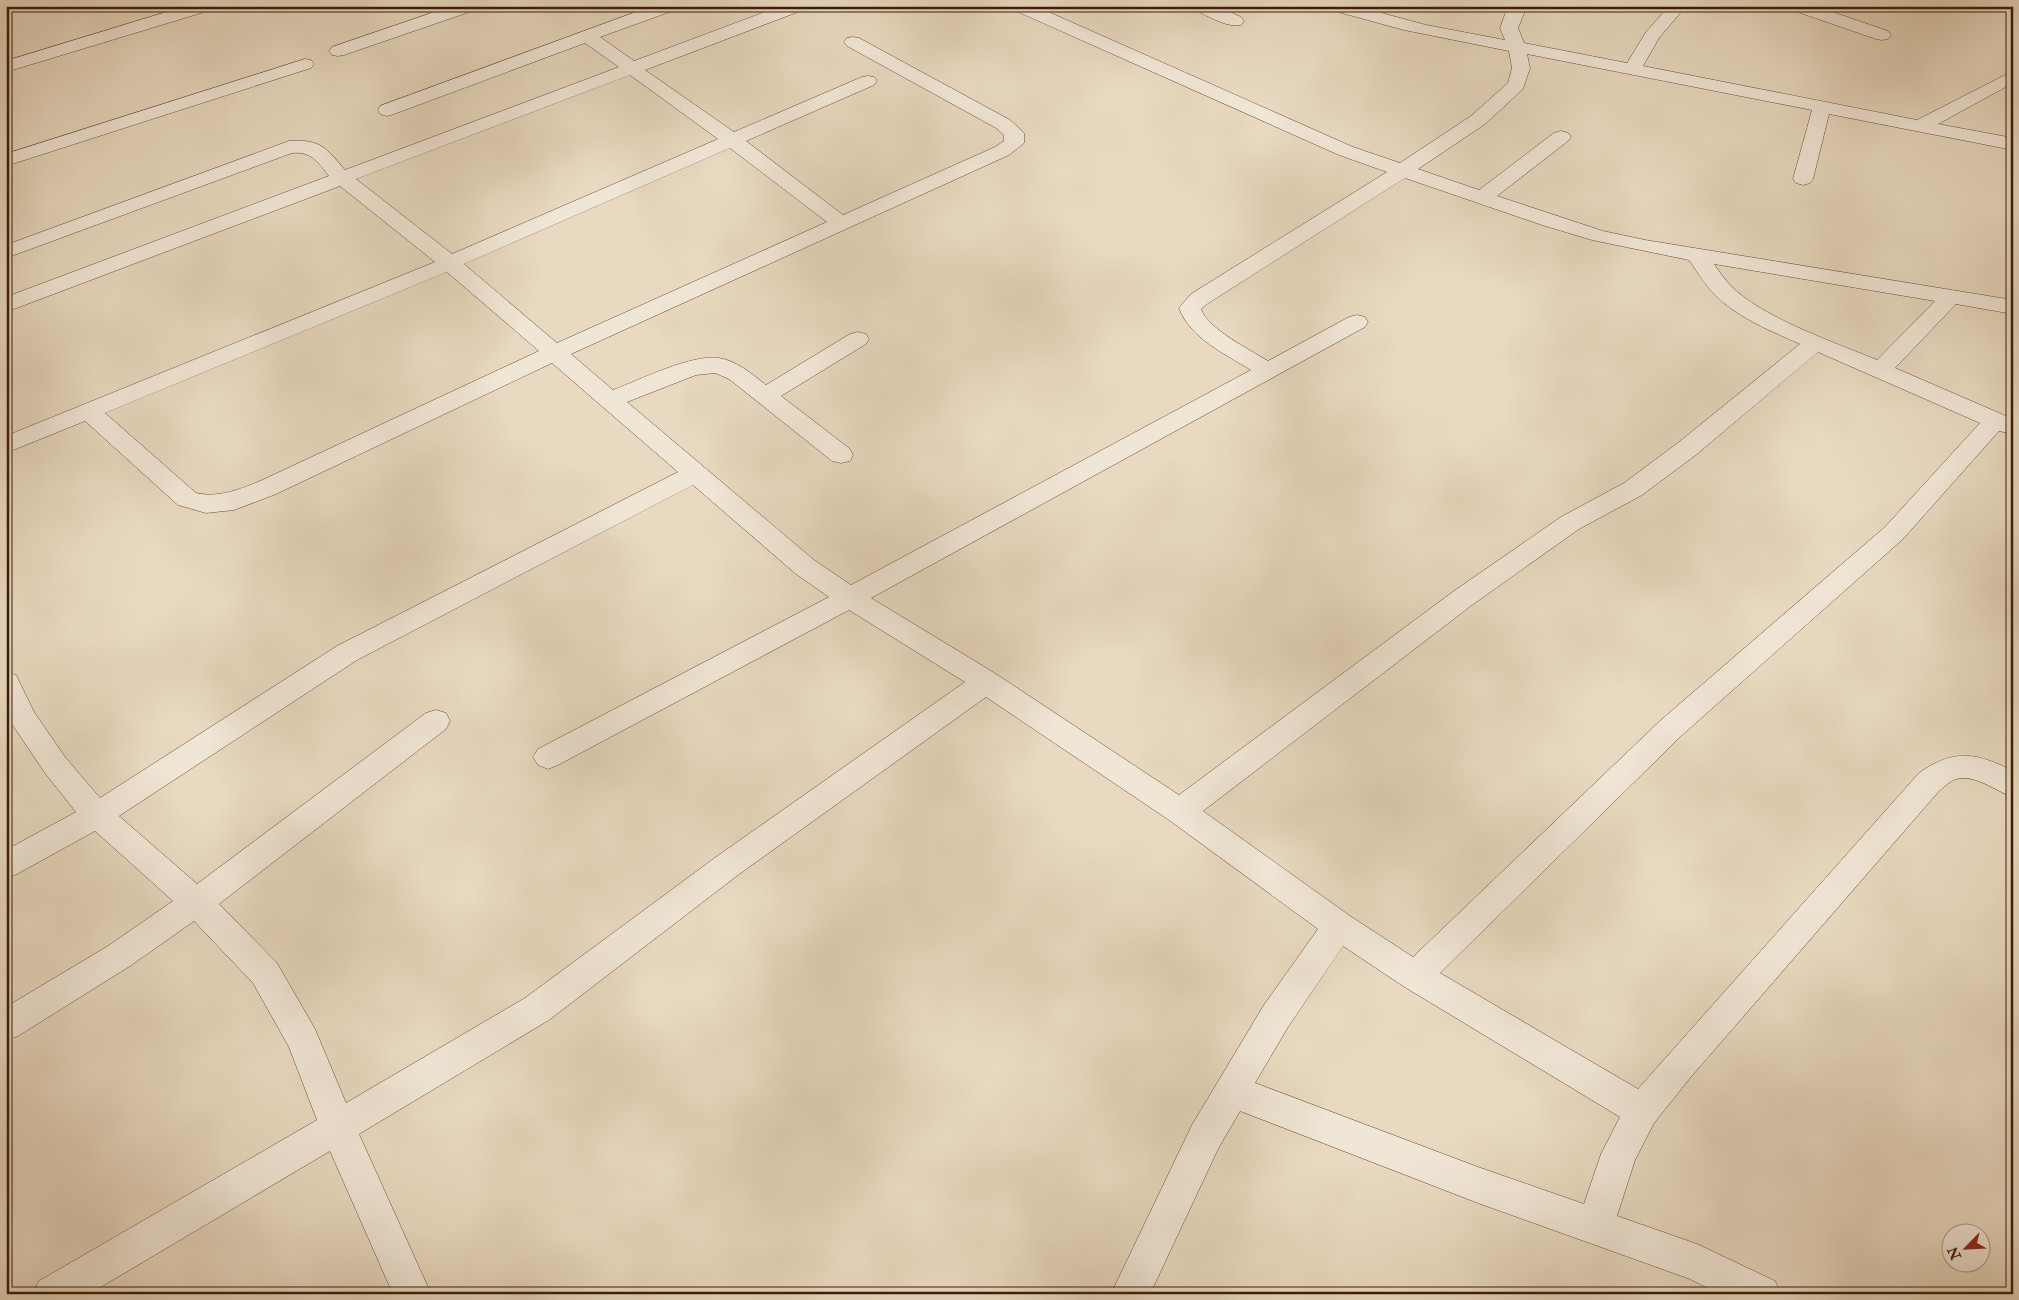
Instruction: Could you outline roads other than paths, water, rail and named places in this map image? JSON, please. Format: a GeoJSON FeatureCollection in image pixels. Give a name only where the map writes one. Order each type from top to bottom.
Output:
{"type":"FeatureCollection","features":[{"type":"Feature","properties":{"kind":"street"},"geometry":{"type":"LineString","coordinates":[[6,67],[205,6]]}},
{"type":"Feature","properties":{"kind":"street"},"geometry":{"type":"LineString","coordinates":[[338,51],[469,6]]}},
{"type":"Feature","properties":{"kind":"street"},"geometry":{"type":"LineString","coordinates":[[387,110],[669,6]]}},
{"type":"Feature","properties":{"kind":"street"},"geometry":{"type":"LineString","coordinates":[[6,304],[797,6]]}},
{"type":"Feature","properties":{"kind":"street"},"geometry":{"type":"LineString","coordinates":[[1020,6],[1346,151],[1599,236],[1645,246],[2013,307]]}},
{"type":"Feature","properties":{"kind":"street"},"geometry":{"type":"LineString","coordinates":[[1201,6],[1235,21]]}},
{"type":"Feature","properties":{"kind":"street"},"geometry":{"type":"LineString","coordinates":[[1337,6],[1382,21],[1437,33],[1632,69],[2013,144]]}},
{"type":"Feature","properties":{"kind":"street"},"geometry":{"type":"LineString","coordinates":[[1268,371],[1210,334],[1194,319],[1190,308],[1199,299],[1402,171],[1478,120],[1517,85],[1521,68],[1517,47],[1509,28],[1519,6]]}},
{"type":"Feature","properties":{"kind":"street"},"geometry":{"type":"LineString","coordinates":[[1632,69],[1652,36],[1678,6]]}},
{"type":"Feature","properties":{"kind":"street"},"geometry":{"type":"LineString","coordinates":[[1798,6],[1882,36]]}},
{"type":"Feature","properties":{"kind":"street"},"geometry":{"type":"LineString","coordinates":[[588,36],[732,140],[842,224]]}},
{"type":"Feature","properties":{"kind":"street"},"geometry":{"type":"LineString","coordinates":[[88,411],[187,499],[206,504],[234,501],[267,488],[554,353],[1002,151],[1014,143],[1014,133],[1003,124],[853,42]]}},
{"type":"Feature","properties":{"kind":"street"},"geometry":{"type":"LineString","coordinates":[[6,160],[305,64]]}},
{"type":"Feature","properties":{"kind":"street"},"geometry":{"type":"LineString","coordinates":[[1919,126],[2013,76]]}},
{"type":"Feature","properties":{"kind":"street"},"geometry":{"type":"LineString","coordinates":[[6,445],[450,263],[868,81]]}},
{"type":"Feature","properties":{"kind":"street"},"geometry":{"type":"LineString","coordinates":[[1803,179],[1822,106]]}},
{"type":"Feature","properties":{"kind":"street"},"geometry":{"type":"LineString","coordinates":[[1482,198],[1561,137]]}},
{"type":"Feature","properties":{"kind":"street"},"geometry":{"type":"LineString","coordinates":[[6,252],[289,147],[304,146],[318,151],[342,178],[450,263],[805,566],[850,598],[986,682],[1180,811],[1339,926],[1416,976],[1642,1111]]}},
{"type":"Feature","properties":{"kind":"street"},"geometry":{"type":"LineString","coordinates":[[1416,976],[1671,728],[1894,534],[2004,424],[1769,322],[1744,307],[1722,290],[1695,253]]}},
{"type":"Feature","properties":{"kind":"street"},"geometry":{"type":"LineString","coordinates":[[1880,370],[1951,297]]}},
{"type":"Feature","properties":{"kind":"street"},"geometry":{"type":"LineString","coordinates":[[548,757],[850,598],[1357,322]]}},
{"type":"Feature","properties":{"kind":"street"},"geometry":{"type":"LineString","coordinates":[[764,396],[858,339]]}},
{"type":"Feature","properties":{"kind":"street"},"geometry":{"type":"LineString","coordinates":[[1180,811],[1463,598],[1570,523],[1641,483],[1688,448],[1816,342]]}},
{"type":"Feature","properties":{"kind":"street"},"geometry":{"type":"LineString","coordinates":[[610,400],[692,368],[718,365],[737,374],[842,455]]}},
{"type":"Feature","properties":{"kind":"street"},"geometry":{"type":"LineString","coordinates":[[6,865],[97,815],[347,653],[696,473]]}},
{"type":"Feature","properties":{"kind":"street"},"geometry":{"type":"LineString","coordinates":[[52,1294],[338,1128],[537,1009],[727,866],[986,682]]}},
{"type":"Feature","properties":{"kind":"street"},"geometry":{"type":"LineString","coordinates":[[6,683],[14,722],[55,765],[97,815],[196,902],[265,973],[303,1040],[338,1128],[412,1294]]}},
{"type":"Feature","properties":{"kind":"street"},"geometry":{"type":"LineString","coordinates":[[6,1025],[119,956],[196,902],[436,721]]}},
{"type":"Feature","properties":{"kind":"street"},"geometry":{"type":"LineString","coordinates":[[1595,1227],[1619,1154],[1642,1111],[1678,1067],[1929,782],[1949,768],[1970,767],[1998,776],[2013,785]]}},
{"type":"Feature","properties":{"kind":"street"},"geometry":{"type":"LineString","coordinates":[[1130,1294],[1205,1137],[1276,1016],[1339,926]]}},
{"type":"Feature","properties":{"kind":"street"},"geometry":{"type":"LineString","coordinates":[[1232,1091],[1595,1227],[1697,1263],[1762,1294]]}}]}
